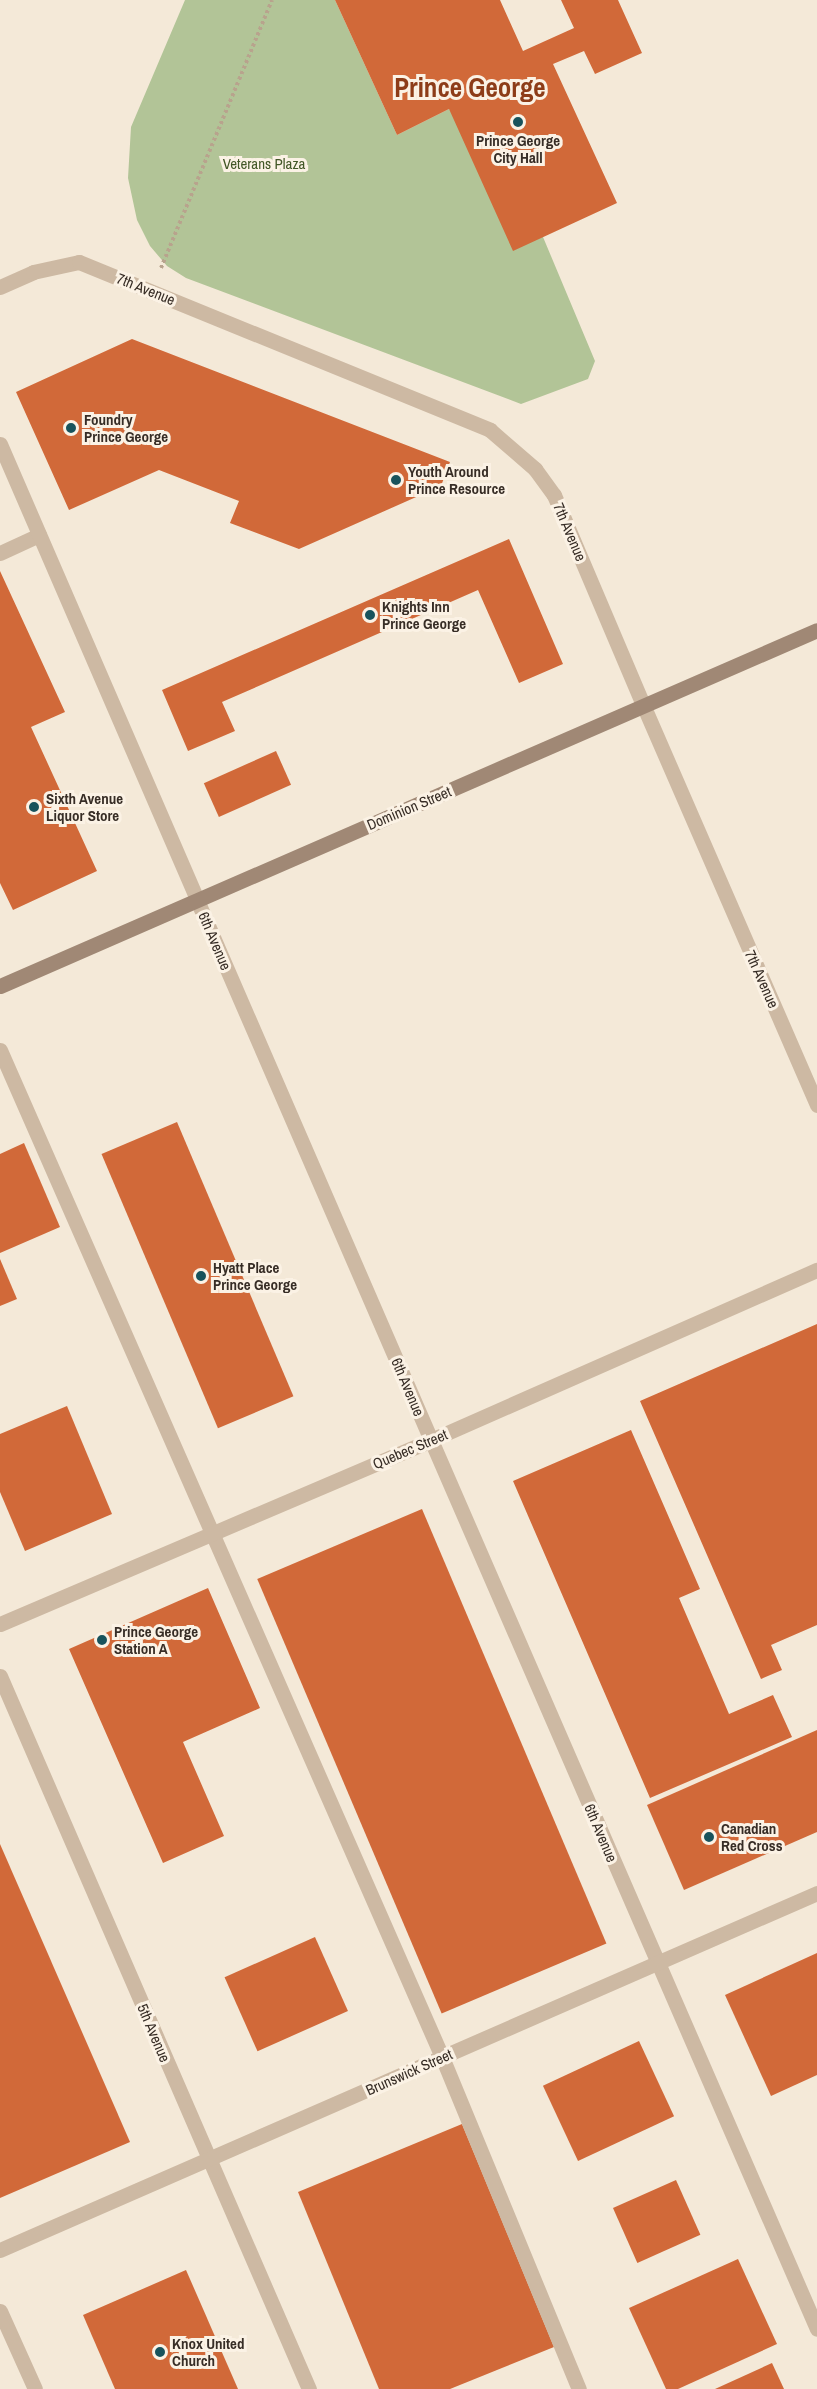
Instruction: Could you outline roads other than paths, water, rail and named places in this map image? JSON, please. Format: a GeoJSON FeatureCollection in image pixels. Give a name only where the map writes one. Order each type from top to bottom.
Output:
{"type":"FeatureCollection","features":[{"type":"Feature","properties":{"kind":"main road","name":"Dominion Street"},"geometry":{"type":"LineString","coordinates":[[0,986],[817,630]]}},
{"type":"Feature","properties":{"kind":"street","name":"7th Avenue"},"geometry":{"type":"LineString","coordinates":[[0,287],[33,272],[79,262],[462,416],[490,430],[535,469],[554,495],[817,1105]]}},
{"type":"Feature","properties":{"kind":"street","name":"6th Avenue"},"geometry":{"type":"LineString","coordinates":[[0,444],[817,2329]]}},
{"type":"Feature","properties":{"kind":"street"},"geometry":{"type":"LineString","coordinates":[[0,553],[39,535]]}},
{"type":"Feature","properties":{"kind":"street"},"geometry":{"type":"LineString","coordinates":[[0,1050],[442,2057],[579,2389]]}},
{"type":"Feature","properties":{"kind":"street","name":"Quebec Street"},"geometry":{"type":"LineString","coordinates":[[0,1624],[431,1440],[817,1270]]}},
{"type":"Feature","properties":{"kind":"street","name":"5th Avenue"},"geometry":{"type":"LineString","coordinates":[[0,1676],[309,2389]]}},
{"type":"Feature","properties":{"kind":"street","name":"Brunswick Street"},"geometry":{"type":"LineString","coordinates":[[0,2250],[210,2161],[817,1893]]}},
{"type":"Feature","properties":{"kind":"street"},"geometry":{"type":"LineString","coordinates":[[0,2311],[35,2389]]}},
{"type":"Feature","properties":{"kind":"place","name":"Prince George City Hall"},"geometry":{"type":"Point","coordinates":[518,122]}},
{"type":"Feature","properties":{"kind":"place","name":"Foundry Prince George"},"geometry":{"type":"Point","coordinates":[71,428]}},
{"type":"Feature","properties":{"kind":"place","name":"Youth Around Prince Resource"},"geometry":{"type":"Point","coordinates":[396,480]}},
{"type":"Feature","properties":{"kind":"place","name":"Knights Inn Prince George"},"geometry":{"type":"Point","coordinates":[370,615]}},
{"type":"Feature","properties":{"kind":"place","name":"Sixth Avenue Liquor Store"},"geometry":{"type":"Point","coordinates":[34,807]}},
{"type":"Feature","properties":{"kind":"place","name":"Hyatt Place Prince George"},"geometry":{"type":"Point","coordinates":[201,1276]}},
{"type":"Feature","properties":{"kind":"place","name":"Prince George Station A"},"geometry":{"type":"Point","coordinates":[102,1640]}},
{"type":"Feature","properties":{"kind":"place","name":"Canadian Red Cross"},"geometry":{"type":"Point","coordinates":[709,1837]}},
{"type":"Feature","properties":{"kind":"place","name":"Knox United Church"},"geometry":{"type":"Point","coordinates":[160,2352]}},
{"type":"Feature","properties":{"kind":"district","name":"Prince George"},"geometry":{"type":"Point","coordinates":[470,88]}},
{"type":"Feature","properties":{"kind":"park label","name":"Veterans Plaza"},"geometry":{"type":"Point","coordinates":[264,164]}}]}
